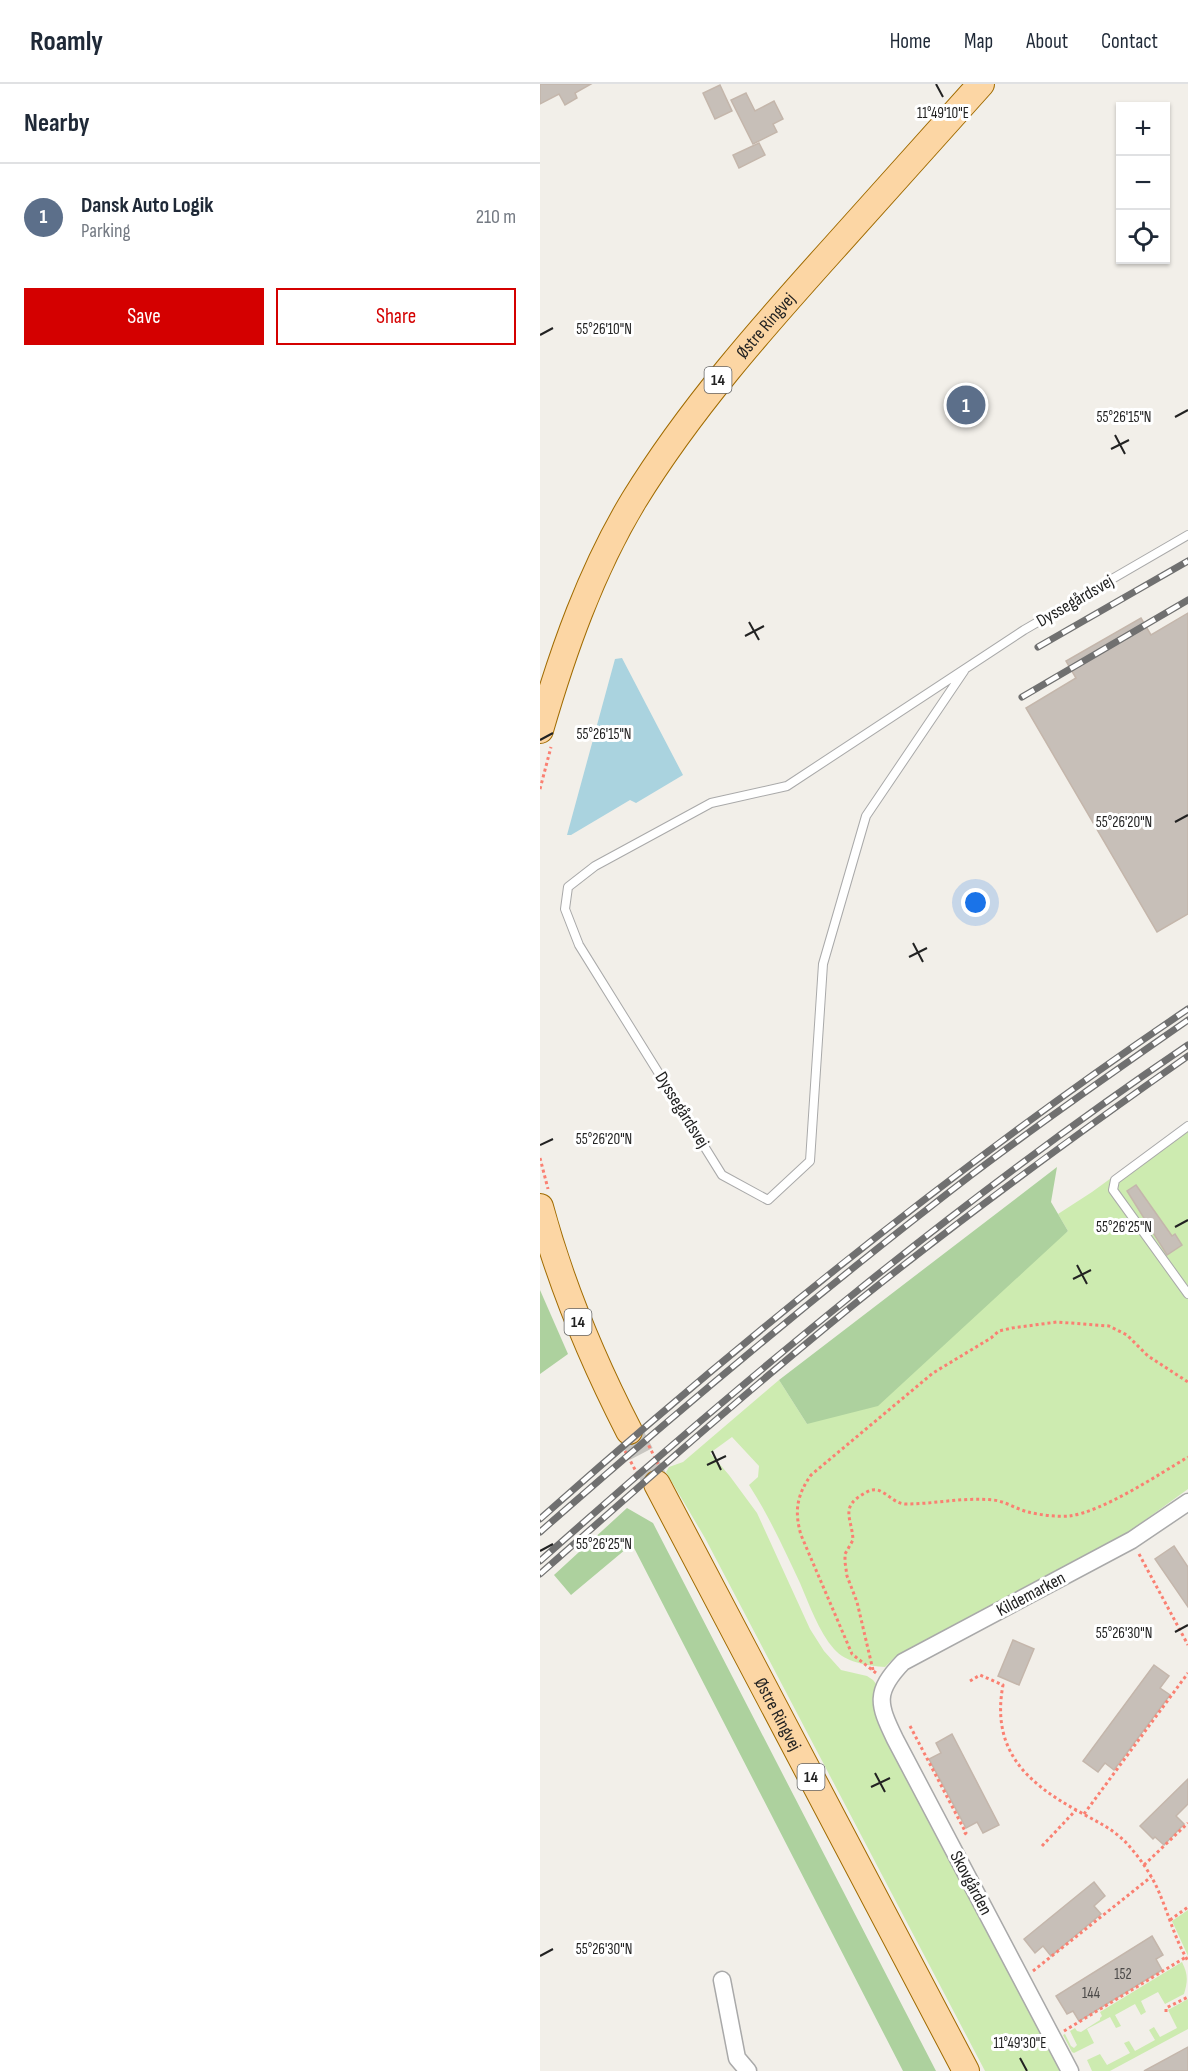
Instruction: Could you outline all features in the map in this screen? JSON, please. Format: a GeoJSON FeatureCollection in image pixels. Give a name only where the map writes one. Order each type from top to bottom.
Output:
{"type":"FeatureCollection","features":[{"type":"Feature","properties":{"kind":"main road","name":"Østre Ringvej"},"geometry":{"type":"LineString","coordinates":[[546,738],[559,664],[597,571],[633,502],[676,436],[716,383],[801,284],[981,84]]}},
{"type":"Feature","properties":{"kind":"main road","name":"14"},"geometry":{"type":"LineString","coordinates":[[540,1207],[553,1256],[587,1346],[629,1431]]}},
{"type":"Feature","properties":{"kind":"main road","name":"Østre Ringvej"},"geometry":{"type":"LineString","coordinates":[[657,1484],[966,2071]]}},
{"type":"Feature","properties":{"kind":"street","name":"Kildemarken"},"geometry":{"type":"LineString","coordinates":[[881,1681],[903,1662],[1131,1540],[1187,1505]]}},
{"type":"Feature","properties":{"kind":"street","name":"Skovgården"},"geometry":{"type":"LineString","coordinates":[[881,1681],[883,1712],[1070,2071]]}},
{"type":"Feature","properties":{"kind":"street"},"geometry":{"type":"LineString","coordinates":[[722,1980],[737,2058],[748,2071]]}},
{"type":"Feature","properties":{"kind":"lane","name":"Dyssegårdsvej"},"geometry":{"type":"LineString","coordinates":[[964,671],[866,816],[823,964],[810,1161],[768,1200],[723,1175],[579,945],[565,909],[568,887],[595,866],[711,803],[787,786],[1024,630],[1188,535]]}},
{"type":"Feature","properties":{"kind":"lane"},"geometry":{"type":"LineString","coordinates":[[1188,1126],[1115,1180],[1113,1190],[1188,1294]]}},
{"type":"Feature","properties":{"kind":"path"},"geometry":{"type":"LineString","coordinates":[[540,789],[546,738]]}},
{"type":"Feature","properties":{"kind":"path"},"geometry":{"type":"LineString","coordinates":[[881,1681],[852,1654],[801,1535],[796,1519],[796,1505],[801,1489],[811,1475],[933,1373],[999,1331],[1057,1322],[1109,1326],[1127,1335],[1148,1356],[1188,1382]]}},
{"type":"Feature","properties":{"kind":"path"},"geometry":{"type":"LineString","coordinates":[[881,1681],[847,1575],[845,1562],[845,1554],[853,1540],[848,1515],[849,1506],[856,1499],[867,1491],[875,1489],[899,1503],[963,1498],[996,1500],[1029,1512],[1068,1516],[1129,1491],[1188,1457]]}},
{"type":"Feature","properties":{"kind":"path"},"geometry":{"type":"LineString","coordinates":[[1131,1540],[1188,1645]]}},
{"type":"Feature","properties":{"kind":"path"},"geometry":{"type":"LineString","coordinates":[[1083,1814],[1188,1673]]}},
{"type":"Feature","properties":{"kind":"path"},"geometry":{"type":"LineString","coordinates":[[970,1681],[980,1675],[1003,1685],[1000,1704],[1001,1727],[1020,1768],[1029,1780],[1045,1792],[1111,1829],[1129,1845],[1151,1877],[1187,1959],[1053,2038]]}},
{"type":"Feature","properties":{"kind":"path"},"geometry":{"type":"LineString","coordinates":[[910,1726],[966,1833],[950,1842]]}},
{"type":"Feature","properties":{"kind":"path"},"geometry":{"type":"LineString","coordinates":[[1042,1846],[1076,1810]]}},
{"type":"Feature","properties":{"kind":"path"},"geometry":{"type":"LineString","coordinates":[[1144,1865],[1188,1823]]}},
{"type":"Feature","properties":{"kind":"path"},"geometry":{"type":"LineString","coordinates":[[1022,1980],[1151,1877]]}},
{"type":"Feature","properties":{"kind":"path"},"geometry":{"type":"LineString","coordinates":[[1170,1921],[1188,1907]]}},
{"type":"Feature","properties":{"kind":"path"},"geometry":{"type":"LineString","coordinates":[[1166,2012],[1166,2008],[1188,1997]]}},
{"type":"Feature","properties":{"kind":"green space"},"geometry":{"type":"Polygon","coordinates":[[[1188,1122],[1188,1489],[1123,1536],[894,1658],[885,1667],[864,1664],[844,1657],[834,1649],[819,1626],[776,1533],[749,1485],[758,1477],[759,1466],[732,1437],[710,1453],[757,1513],[810,1629],[824,1651],[841,1670],[867,1676],[877,1685],[874,1708],[877,1721],[1061,2071],[985,2071],[705,1538],[666,1472],[669,1467],[683,1462],[779,1380],[807,1424],[1068,1231],[1058,1214],[1188,1122]]]}},
{"type":"Feature","properties":{"kind":"green space"},"geometry":{"type":"Polygon","coordinates":[[[1057,1167],[1051,1202],[1068,1231],[878,1406],[807,1424],[779,1380],[1057,1167]]]}},
{"type":"Feature","properties":{"kind":"green space"},"geometry":{"type":"Polygon","coordinates":[[[540,1290],[568,1354],[540,1374],[540,1290]]]}},
{"type":"Feature","properties":{"kind":"green space"},"geometry":{"type":"Polygon","coordinates":[[[627,1508],[653,1523],[936,2071],[903,2071],[632,1544],[571,1595],[554,1575],[627,1508]]]}},
{"type":"Feature","properties":{"kind":"green space"},"geometry":{"type":"Polygon","coordinates":[[[1188,1910],[1188,1956],[1172,1921],[1188,1910]]]}},
{"type":"Feature","properties":{"kind":"green space"},"geometry":{"type":"Polygon","coordinates":[[[1182,1962],[1187,1978],[1184,1994],[1165,2004],[1158,1992],[1141,2001],[1146,2012],[1141,2015],[1135,2004],[1115,2015],[1121,2026],[1116,2028],[1110,2017],[1087,2029],[1094,2043],[1072,2052],[1063,2035],[1065,2034],[1074,2048],[1077,2045],[1070,2031],[1075,2028],[1081,2032],[1100,2020],[1102,2016],[1100,2012],[1182,1962]]]}},
{"type":"Feature","properties":{"kind":"green space"},"geometry":{"type":"Polygon","coordinates":[[[1188,1999],[1188,2029],[1110,2071],[1092,2071],[1087,2060],[1100,2054],[1107,2065],[1130,2053],[1124,2043],[1129,2041],[1135,2051],[1155,2040],[1149,2030],[1154,2027],[1160,2037],[1177,2028],[1168,2010],[1188,1999]]]}},
{"type":"Feature","properties":{"kind":"water"},"geometry":{"type":"Polygon","coordinates":[[[622,658],[683,775],[636,803],[630,800],[571,835],[567,835],[615,659],[622,658]]]}},
{"type":"Feature","properties":{"kind":"building"},"geometry":{"type":"Polygon","coordinates":[[[540,84],[591,84],[575,93],[577,98],[565,105],[559,94],[540,104],[540,84]]]}},
{"type":"Feature","properties":{"kind":"building"},"geometry":{"type":"Polygon","coordinates":[[[720,85],[732,111],[715,119],[703,93],[720,85]]]}},
{"type":"Feature","properties":{"kind":"building"},"geometry":{"type":"Polygon","coordinates":[[[746,93],[755,111],[774,101],[783,119],[773,124],[777,132],[753,144],[731,100],[746,93]]]}},
{"type":"Feature","properties":{"kind":"building"},"geometry":{"type":"Polygon","coordinates":[[[759,143],[765,155],[739,168],[733,155],[759,143]]]}},
{"type":"Feature","properties":{"kind":"building"},"geometry":{"type":"Polygon","coordinates":[[[1188,613],[1188,914],[1157,932],[1026,708],[1076,678],[1066,661],[1141,618],[1151,635],[1188,613]]]}},
{"type":"Feature","properties":{"kind":"building"},"geometry":{"type":"Polygon","coordinates":[[[1136,1185],[1172,1236],[1175,1234],[1182,1245],[1167,1255],[1127,1191],[1136,1185]]]}},
{"type":"Feature","properties":{"kind":"building"},"geometry":{"type":"Polygon","coordinates":[[[1174,1546],[1188,1567],[1188,1607],[1155,1559],[1174,1546]]]}},
{"type":"Feature","properties":{"kind":"building"},"geometry":{"type":"Polygon","coordinates":[[[1013,1640],[1034,1649],[1019,1685],[998,1676],[1013,1640]]]}},
{"type":"Feature","properties":{"kind":"building"},"geometry":{"type":"Polygon","coordinates":[[[1154,1665],[1169,1676],[1160,1688],[1170,1695],[1114,1770],[1105,1763],[1098,1772],[1083,1761],[1154,1665]]]}},
{"type":"Feature","properties":{"kind":"building"},"geometry":{"type":"Polygon","coordinates":[[[952,1734],[999,1825],[983,1833],[977,1822],[966,1828],[929,1759],[941,1753],[936,1743],[952,1734]]]}},
{"type":"Feature","properties":{"kind":"building"},"geometry":{"type":"Polygon","coordinates":[[[1188,1779],[1188,1804],[1176,1816],[1184,1824],[1164,1845],[1155,1837],[1153,1839],[1140,1826],[1188,1779]]]}},
{"type":"Feature","properties":{"kind":"building"},"geometry":{"type":"Polygon","coordinates":[[[1094,1882],[1105,1896],[1094,1906],[1101,1914],[1051,1956],[1043,1946],[1035,1953],[1024,1939],[1094,1882]]]}},
{"type":"Feature","properties":{"kind":"building"},"geometry":{"type":"Polygon","coordinates":[[[1152,1936],[1163,1955],[1156,1959],[1162,1970],[1079,2021],[1073,2011],[1067,2014],[1056,1996],[1152,1936]]]}},
{"type":"Feature","properties":{"kind":"building"},"geometry":{"type":"Polygon","coordinates":[[[1188,2047],[1188,2071],[1144,2071],[1188,2047]]]}},
{"type":"Feature","properties":{"kind":"tunnel"},"geometry":{"type":"LineString","coordinates":[[629,1431],[657,1484]]}},
{"type":"Feature","properties":{"kind":"railway"},"geometry":{"type":"LineString","coordinates":[[1038,647],[1188,561]]}},
{"type":"Feature","properties":{"kind":"railway"},"geometry":{"type":"LineString","coordinates":[[1022,697],[1188,600]]}},
{"type":"Feature","properties":{"kind":"railway"},"geometry":{"type":"LineString","coordinates":[[540,1519],[696,1384],[856,1253],[1020,1128],[1188,1009]]}},
{"type":"Feature","properties":{"kind":"railway"},"geometry":{"type":"LineString","coordinates":[[540,1532],[752,1350],[860,1262],[1024,1136],[1188,1020]]}},
{"type":"Feature","properties":{"kind":"railway"},"geometry":{"type":"LineString","coordinates":[[540,1561],[696,1425],[856,1292],[1019,1165],[1188,1045]]}},
{"type":"Feature","properties":{"kind":"railway"},"geometry":{"type":"LineString","coordinates":[[540,1574],[717,1419],[869,1292],[1004,1189],[1188,1056]]}},
{"type":"Feature","properties":{"kind":"place","name":"Dansk Auto Logik"},"geometry":{"type":"Point","coordinates":[966,405]}}]}
